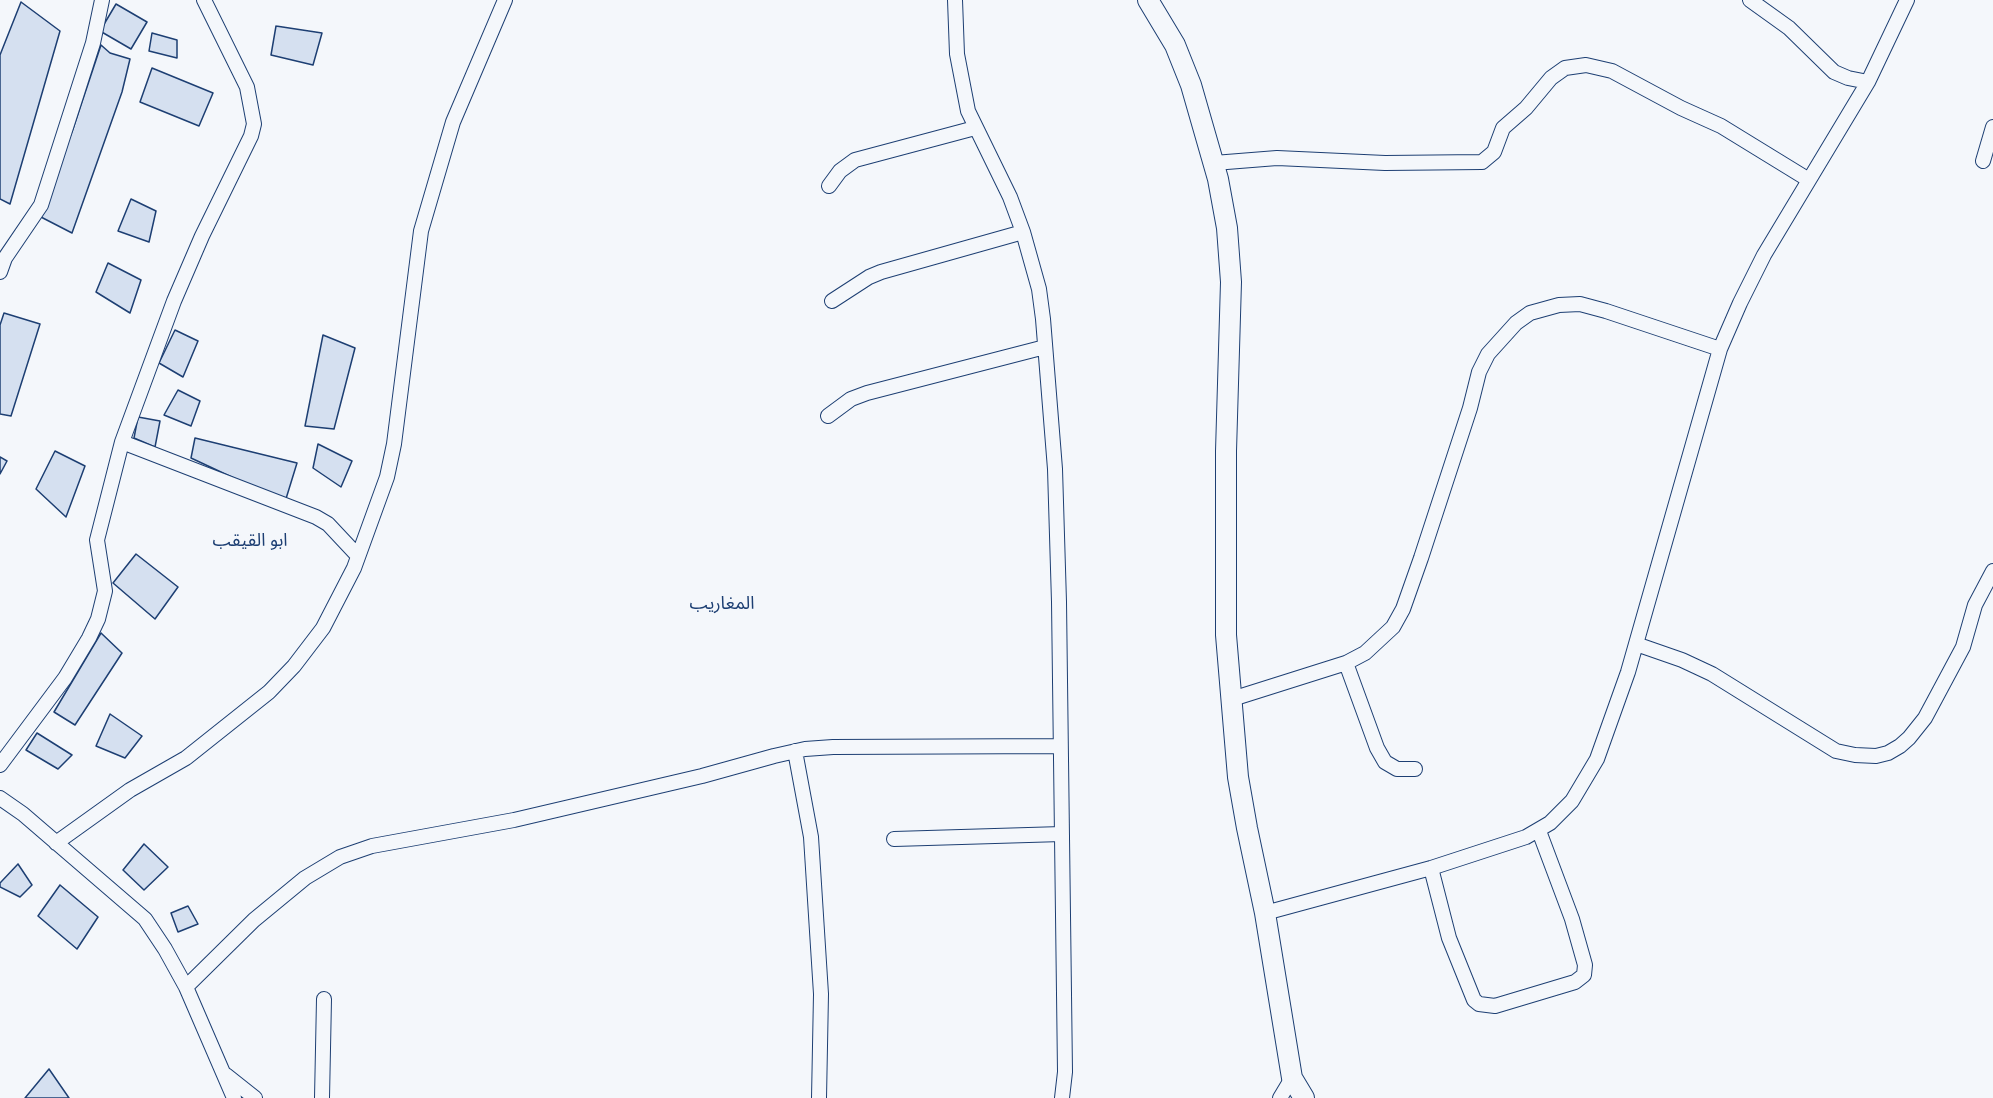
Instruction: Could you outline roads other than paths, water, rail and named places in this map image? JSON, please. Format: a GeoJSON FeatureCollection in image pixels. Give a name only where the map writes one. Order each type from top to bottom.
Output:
{"type":"FeatureCollection","features":[{"type":"Feature","properties":{"kind":"street"},"geometry":{"type":"LineString","coordinates":[[0,272],[5,258],[41,205],[93,43],[102,0]]}},
{"type":"Feature","properties":{"kind":"street"},"geometry":{"type":"LineString","coordinates":[[0,765],[65,678],[89,638],[103,605],[105,591],[97,540],[122,442],[174,301],[245,150],[254,124],[247,87],[204,0]]}},
{"type":"Feature","properties":{"kind":"street"},"geometry":{"type":"LineString","coordinates":[[56,843],[130,790],[186,758],[269,692],[294,666],[323,628],[358,556],[379,501],[394,444],[417,249],[423,222],[453,122],[505,0]]}},
{"type":"Feature","properties":{"kind":"street"},"geometry":{"type":"LineString","coordinates":[[955,0],[957,54],[963,92],[975,128],[1006,188],[1023,232],[1039,289],[1045,347],[1055,469],[1065,1072],[1062,1098]]}},
{"type":"Feature","properties":{"kind":"street"},"geometry":{"type":"LineString","coordinates":[[1149,0],[1175,45],[1191,85],[1214,164],[1226,220],[1230,271],[1226,452],[1226,635],[1238,777],[1265,913],[1292,1078],[1304,1098]]}},
{"type":"Feature","properties":{"kind":"street"},"geometry":{"type":"LineString","coordinates":[[1750,0],[1789,28],[1834,72],[1848,78],[1868,82]]}},
{"type":"Feature","properties":{"kind":"street"},"geometry":{"type":"LineString","coordinates":[[1265,913],[1431,868],[1526,837],[1551,823],[1572,801],[1597,759],[1628,672],[1720,349],[1764,255],[1868,82],[1907,0]]}},
{"type":"Feature","properties":{"kind":"street"},"geometry":{"type":"LineString","coordinates":[[1214,164],[1277,158],[1385,163],[1482,162],[1494,152],[1503,128],[1526,108],[1551,78],[1565,68],[1586,65],[1612,71],[1681,108],[1721,126],[1809,180]]}},
{"type":"Feature","properties":{"kind":"street"},"geometry":{"type":"LineString","coordinates":[[1983,161],[1993,127]]}},
{"type":"Feature","properties":{"kind":"street"},"geometry":{"type":"LineString","coordinates":[[829,186],[840,171],[855,160],[975,128]]}},
{"type":"Feature","properties":{"kind":"street"},"geometry":{"type":"LineString","coordinates":[[832,301],[869,277],[881,272],[1023,232]]}},
{"type":"Feature","properties":{"kind":"street"},"geometry":{"type":"LineString","coordinates":[[1232,699],[1346,663],[1365,653],[1393,627],[1403,609],[1470,408],[1479,372],[1488,354],[1516,323],[1530,313],[1540,310],[1559,305],[1580,304],[1720,349]]}},
{"type":"Feature","properties":{"kind":"street"},"geometry":{"type":"LineString","coordinates":[[828,416],[851,399],[867,393],[1045,347]]}},
{"type":"Feature","properties":{"kind":"street"},"geometry":{"type":"LineString","coordinates":[[122,442],[316,517],[328,524],[358,556]]}},
{"type":"Feature","properties":{"kind":"street"},"geometry":{"type":"LineString","coordinates":[[1636,644],[1682,660],[1712,674],[1836,751],[1876,756],[1900,747],[1925,718],[1963,646],[1975,606],[1993,571]]}},
{"type":"Feature","properties":{"kind":"street"},"geometry":{"type":"LineString","coordinates":[[1346,663],[1377,747],[1385,762],[1397,769],[1415,769]]}},
{"type":"Feature","properties":{"kind":"street"},"geometry":{"type":"LineString","coordinates":[[186,987],[281,897],[305,878],[340,857],[372,846],[514,820],[702,776],[795,751],[833,747],[1060,746]]}},
{"type":"Feature","properties":{"kind":"street"},"geometry":{"type":"LineString","coordinates":[[795,751],[811,837],[821,994],[819,1098]]}},
{"type":"Feature","properties":{"kind":"street"},"geometry":{"type":"LineString","coordinates":[[0,798],[23,814],[145,919],[186,987],[234,1098]]}},
{"type":"Feature","properties":{"kind":"street"},"geometry":{"type":"LineString","coordinates":[[1431,868],[1449,938],[1474,1000],[1479,1004],[1495,1006],[1575,982],[1584,975],[1585,965],[1572,919],[1539,831]]}},
{"type":"Feature","properties":{"kind":"street"},"geometry":{"type":"LineString","coordinates":[[894,839],[1062,834]]}},
{"type":"Feature","properties":{"kind":"street"},"geometry":{"type":"LineString","coordinates":[[322,1098],[324,999]]}},
{"type":"Feature","properties":{"kind":"street"},"geometry":{"type":"LineString","coordinates":[[224,1074],[255,1098]]}},
{"type":"Feature","properties":{"kind":"street"},"geometry":{"type":"LineString","coordinates":[[1280,1098],[1292,1078]]}},
{"type":"Feature","properties":{"kind":"district","name":"ابو القيقب"},"geometry":{"type":"Point","coordinates":[250,540]}},
{"type":"Feature","properties":{"kind":"district","name":"المغاريب"},"geometry":{"type":"Point","coordinates":[722,603]}}]}
